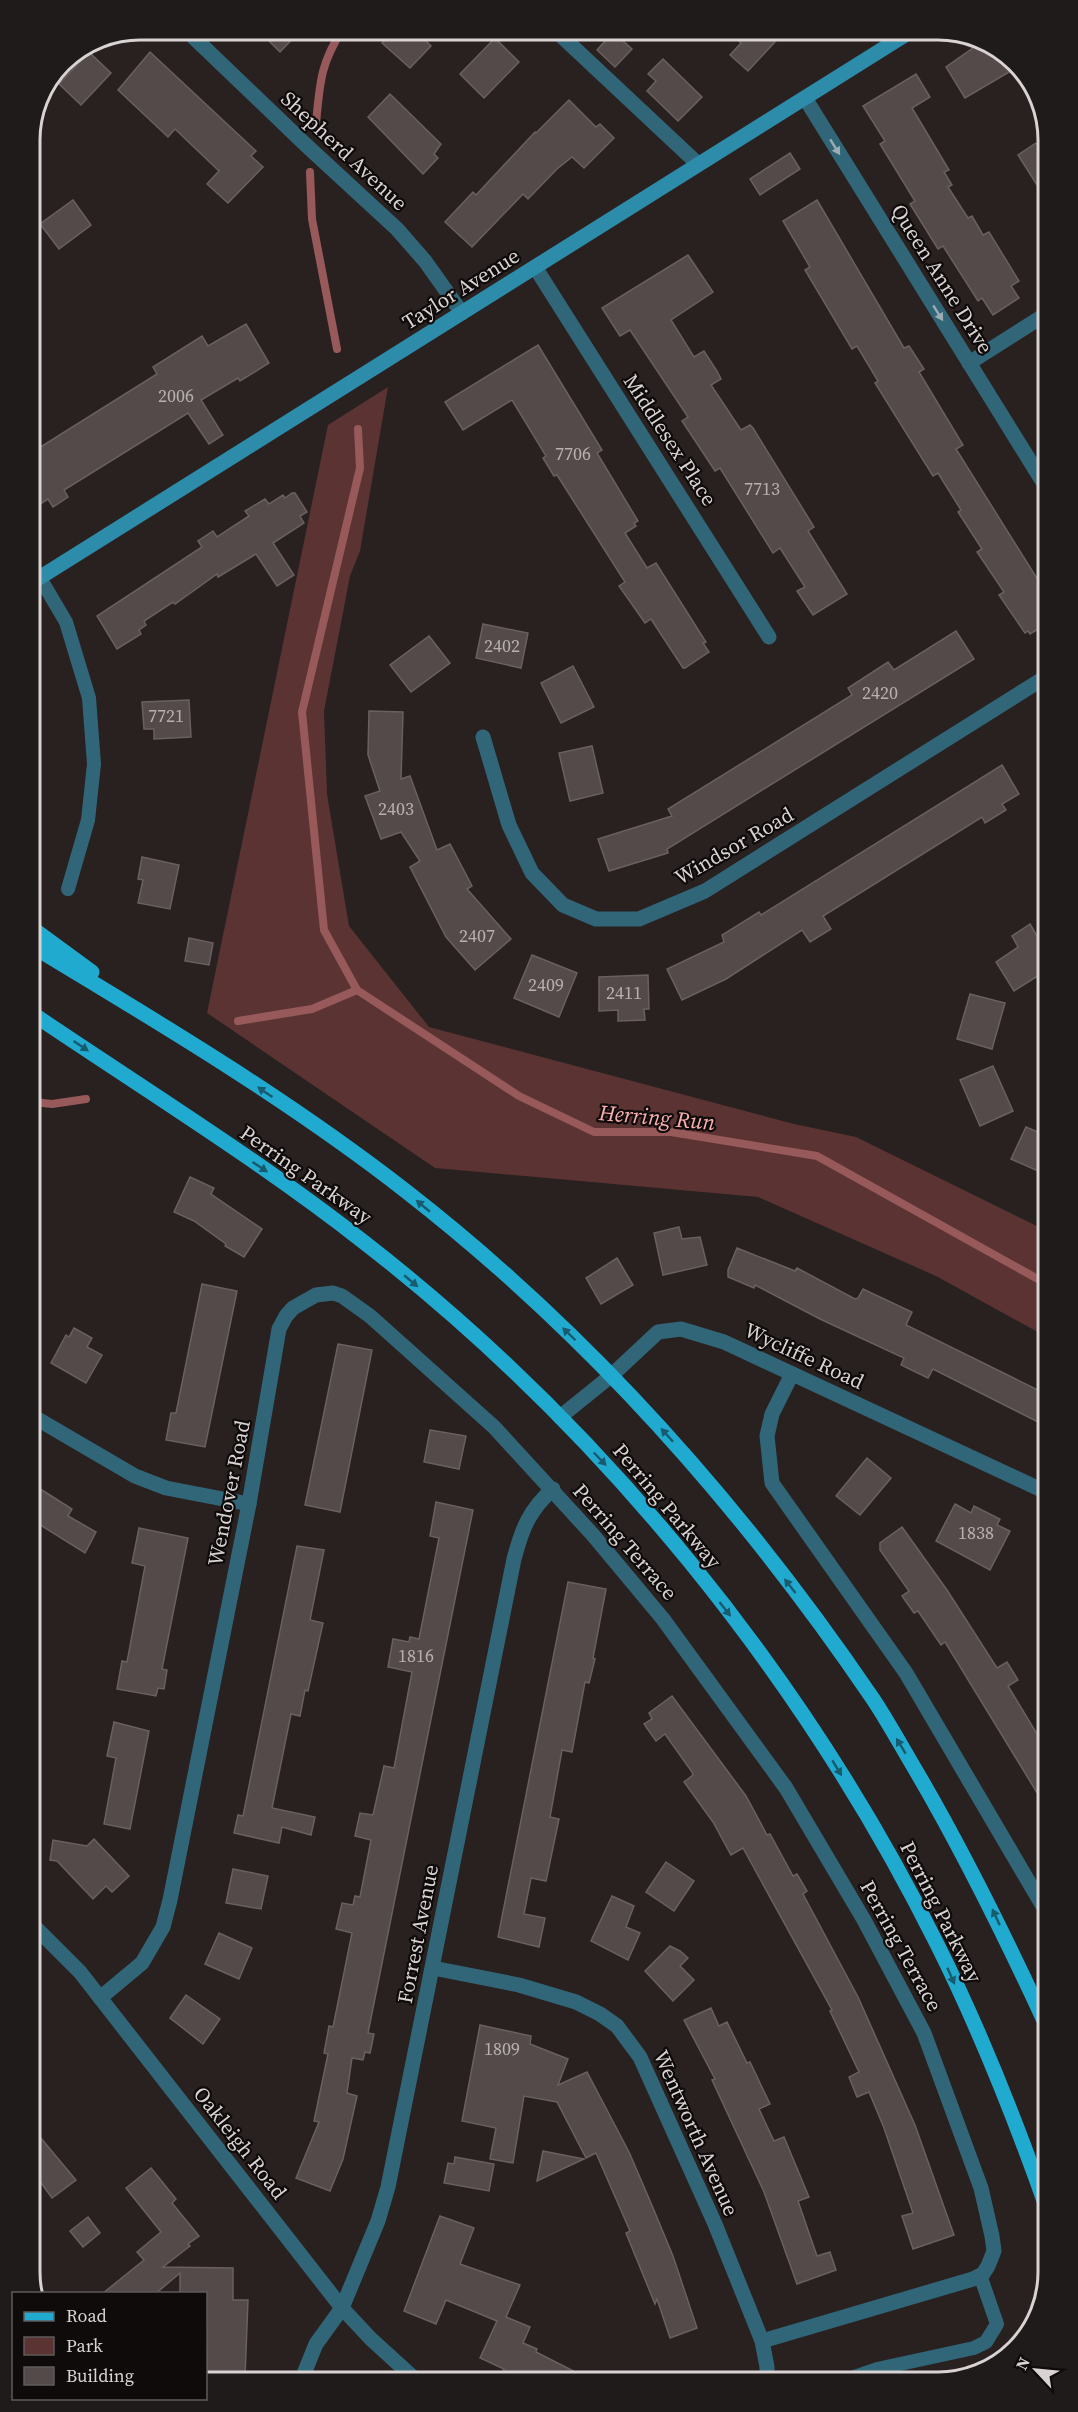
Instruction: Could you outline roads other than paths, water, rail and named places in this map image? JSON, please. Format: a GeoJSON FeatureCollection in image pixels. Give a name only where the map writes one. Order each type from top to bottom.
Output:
{"type":"FeatureCollection","features":[{"type":"Feature","properties":{"kind":"main road","name":"Taylor Avenue"},"geometry":{"type":"LineString","coordinates":[[41,571],[462,313],[895,41]]}},
{"type":"Feature","properties":{"kind":"main road"},"geometry":{"type":"LineString","coordinates":[[41,934],[162,1023],[328,1134],[409,1193],[503,1274],[612,1375],[673,1441],[732,1511],[874,1700],[943,1816],[993,1910],[1038,2008]]}},
{"type":"Feature","properties":{"kind":"main road"},"geometry":{"type":"LineString","coordinates":[[41,951],[162,1023]]}},
{"type":"Feature","properties":{"kind":"main road","name":"Perring Parkway"},"geometry":{"type":"LineString","coordinates":[[41,1019],[289,1186],[366,1244],[448,1312],[560,1417],[624,1484],[756,1648],[821,1743],[892,1859],[938,1945],[994,2072],[1038,2186]]}},
{"type":"Feature","properties":{"kind":"street","name":"Shepherd Avenue"},"geometry":{"type":"LineString","coordinates":[[197,40],[397,229],[462,313]]}},
{"type":"Feature","properties":{"kind":"street"},"geometry":{"type":"LineString","coordinates":[[566,41],[698,164]]}},
{"type":"Feature","properties":{"kind":"street","name":"Queen Anne Drive"},"geometry":{"type":"LineString","coordinates":[[805,98],[1038,474]]}},
{"type":"Feature","properties":{"kind":"street","name":"Middlesex Place"},"geometry":{"type":"LineString","coordinates":[[535,267],[769,637]]}},
{"type":"Feature","properties":{"kind":"street"},"geometry":{"type":"LineString","coordinates":[[969,363],[1038,319]]}},
{"type":"Feature","properties":{"kind":"street","name":"Windsor Road"},"geometry":{"type":"LineString","coordinates":[[483,737],[509,825],[532,873],[563,905],[588,916],[596,919],[639,919],[705,891],[1038,682]]}},
{"type":"Feature","properties":{"kind":"street","name":"Wendover Road"},"geometry":{"type":"LineString","coordinates":[[100,1998],[142,1963],[163,1927],[171,1900],[249,1504],[279,1329],[286,1316],[307,1299],[316,1295],[333,1293],[342,1296],[379,1323],[494,1428],[553,1489]]}},
{"type":"Feature","properties":{"kind":"street","name":"Wycliffe Road"},"geometry":{"type":"LineString","coordinates":[[560,1417],[612,1375],[658,1332],[681,1329],[724,1342],[1038,1488]]}},
{"type":"Feature","properties":{"kind":"street"},"geometry":{"type":"LineString","coordinates":[[792,1374],[772,1414],[767,1436],[772,1483],[906,1673],[1038,1898]]}},
{"type":"Feature","properties":{"kind":"street"},"geometry":{"type":"LineString","coordinates":[[40,1421],[135,1476],[166,1488],[249,1504]]}},
{"type":"Feature","properties":{"kind":"street","name":"Forrest Avenue"},"geometry":{"type":"LineString","coordinates":[[305,2371],[316,2344],[342,2308],[378,2221],[388,2187],[514,1559],[530,1515],[538,1502],[553,1489]]}},
{"type":"Feature","properties":{"kind":"street","name":"Perring Terrace"},"geometry":{"type":"LineString","coordinates":[[553,1489],[663,1618],[786,1788],[864,1920],[924,2033],[981,2188],[994,2251],[988,2266],[980,2275]]}},
{"type":"Feature","properties":{"kind":"street","name":"Oakleigh Road"},"geometry":{"type":"LineString","coordinates":[[40,1932],[80,1972],[342,2308],[406,2371]]}},
{"type":"Feature","properties":{"kind":"street","name":"Wentworth Avenue"},"geometry":{"type":"LineString","coordinates":[[433,1968],[519,1985],[576,2002],[617,2026],[640,2057],[715,2224],[762,2341],[767,2372]]}},
{"type":"Feature","properties":{"kind":"street"},"geometry":{"type":"LineString","coordinates":[[762,2341],[980,2275]]}},
{"type":"Feature","properties":{"kind":"lane"},"geometry":{"type":"LineString","coordinates":[[41,585],[66,622],[89,698],[94,764],[88,820],[68,889]]}},
{"type":"Feature","properties":{"kind":"lane"},"geometry":{"type":"LineString","coordinates":[[869,2372],[974,2348],[986,2342],[997,2324],[980,2275]]}},
{"type":"Feature","properties":{"kind":"waterway"},"geometry":{"type":"LineString","coordinates":[[316,123],[322,75],[336,40]]}},
{"type":"Feature","properties":{"kind":"waterway"},"geometry":{"type":"LineString","coordinates":[[310,172],[312,219],[337,349]]}},
{"type":"Feature","properties":{"kind":"waterway","name":"Herring Run"},"geometry":{"type":"LineString","coordinates":[[358,429],[360,468],[302,712],[324,930],[357,990],[519,1096],[594,1132],[671,1132],[817,1156],[1038,1279]]}},
{"type":"Feature","properties":{"kind":"waterway","name":"Herring Run"},"geometry":{"type":"LineString","coordinates":[[238,1021],[312,1009],[357,990]]}},
{"type":"Feature","properties":{"kind":"waterway","name":"Herring Run"},"geometry":{"type":"LineString","coordinates":[[41,1103],[52,1104],[86,1099]]}}]}
